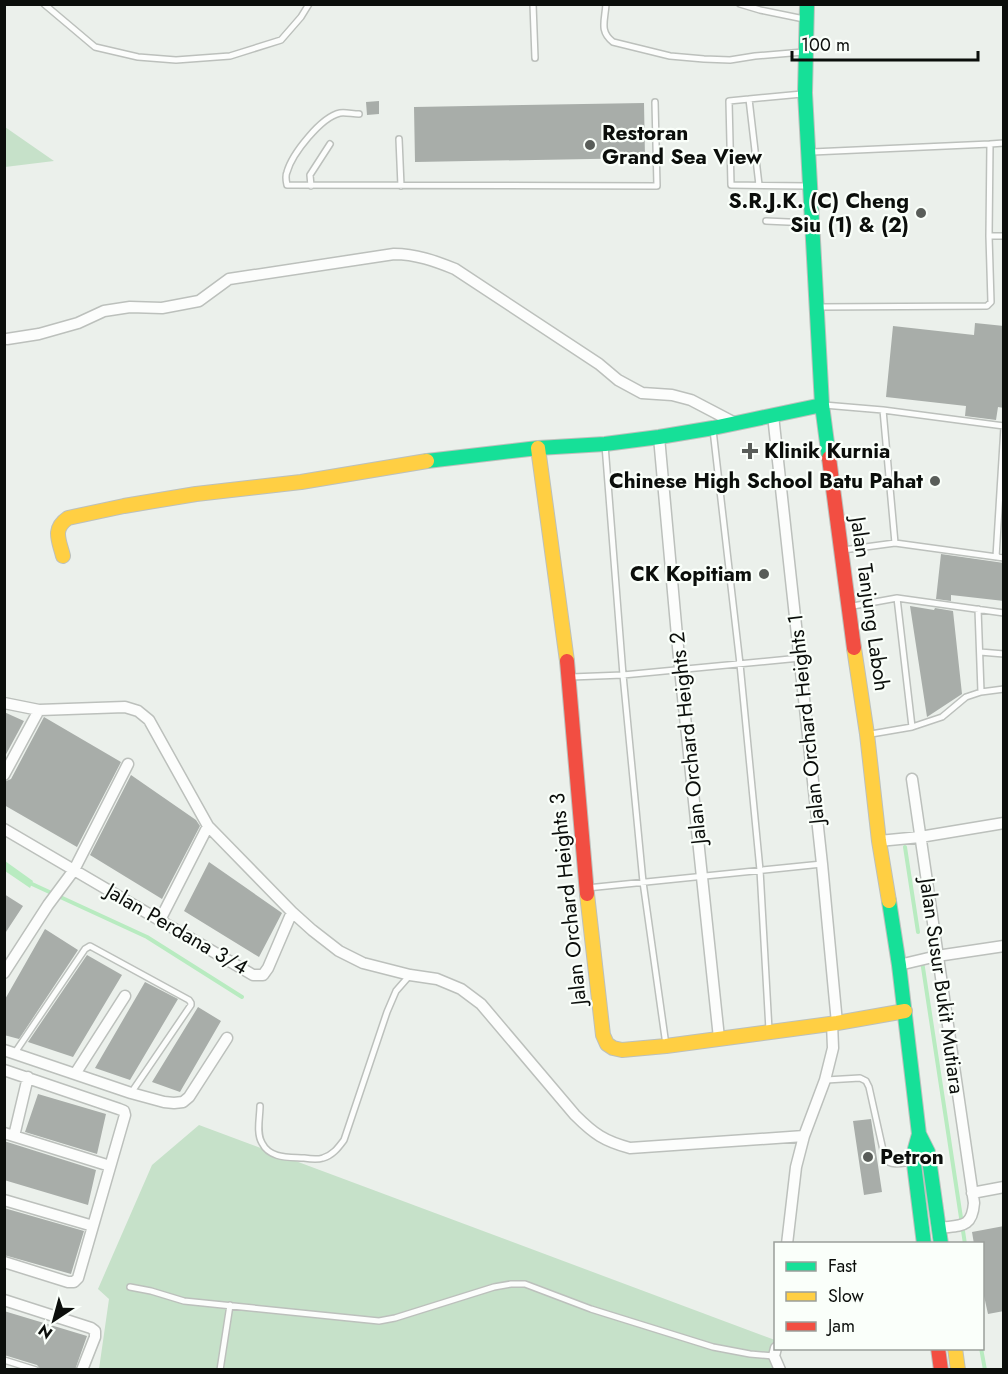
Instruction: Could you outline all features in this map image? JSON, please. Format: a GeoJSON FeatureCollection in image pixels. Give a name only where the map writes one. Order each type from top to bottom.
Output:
{"type":"FeatureCollection","features":[{"type":"Feature","properties":{"kind":"main road","name":"Jalan Tanjung Laboh"},"geometry":{"type":"LineString","coordinates":[[807,4],[805,93],[822,405],[867,734],[879,841],[899,965],[919,1134],[928,1152],[941,1242]]}},
{"type":"Feature","properties":{"kind":"main road"},"geometry":{"type":"LineString","coordinates":[[63,556],[57,532],[68,518],[124,506],[196,494],[301,482],[437,459],[659,437],[822,405]]}},
{"type":"Feature","properties":{"kind":"main road","name":"Jalan Orchard Heights 3"},"geometry":{"type":"LineString","coordinates":[[538,448],[569,678],[586,888],[603,1035],[607,1044],[622,1050],[666,1046],[905,1011]]}},
{"type":"Feature","properties":{"kind":"main road","name":"Jalan Tanjung Laboh"},"geometry":{"type":"LineString","coordinates":[[919,1134],[913,1156],[924,1242]]}},
{"type":"Feature","properties":{"kind":"main road"},"geometry":{"type":"LineString","coordinates":[[938,1350],[941,1370]]}},
{"type":"Feature","properties":{"kind":"main road"},"geometry":{"type":"LineString","coordinates":[[955,1350],[958,1370]]}},
{"type":"Feature","properties":{"kind":"street"},"geometry":{"type":"LineString","coordinates":[[7,339],[78,323],[104,310],[130,307],[162,308],[199,301],[229,279],[394,254],[407,254],[455,269],[599,364],[626,385],[642,393],[672,395],[691,400],[735,423]]}},
{"type":"Feature","properties":{"kind":"street","name":"Jalan Orchard Heights 1"},"geometry":{"type":"LineString","coordinates":[[773,415],[822,864],[835,1023],[833,1048],[825,1080],[804,1136],[796,1167],[787,1242]]}},
{"type":"Feature","properties":{"kind":"street","name":"Jalan Orchard Heights 2"},"geometry":{"type":"LineString","coordinates":[[659,437],[680,669],[719,1038]]}},
{"type":"Feature","properties":{"kind":"street"},"geometry":{"type":"LineString","coordinates":[[4,703],[39,710],[125,706],[138,711],[149,720],[208,826],[292,912],[339,951],[363,963],[437,979],[461,989],[481,1004],[575,1115],[589,1129],[610,1142],[630,1148],[804,1136]]}},
{"type":"Feature","properties":{"kind":"street"},"geometry":{"type":"LineString","coordinates":[[4,775],[39,710]]}},
{"type":"Feature","properties":{"kind":"street"},"geometry":{"type":"LineString","coordinates":[[4,973],[48,905],[74,870],[128,764]]}},
{"type":"Feature","properties":{"kind":"street","name":"Jalan Susur Bukit Mutiara"},"geometry":{"type":"LineString","coordinates":[[912,779],[974,1203],[971,1218],[959,1225],[939,1228]]}},
{"type":"Feature","properties":{"kind":"street"},"geometry":{"type":"LineString","coordinates":[[879,841],[920,837],[1004,823]]}},
{"type":"Feature","properties":{"kind":"street"},"geometry":{"type":"LineString","coordinates":[[160,920],[208,826]]}},
{"type":"Feature","properties":{"kind":"street","name":"Jalan Perdana 3/4"},"geometry":{"type":"LineString","coordinates":[[4,829],[253,975],[263,975],[268,968],[292,912]]}},
{"type":"Feature","properties":{"kind":"street"},"geometry":{"type":"LineString","coordinates":[[899,965],[937,956],[1004,946]]}},
{"type":"Feature","properties":{"kind":"street"},"geometry":{"type":"LineString","coordinates":[[75,1074],[125,996]]}},
{"type":"Feature","properties":{"kind":"street"},"geometry":{"type":"LineString","coordinates":[[9,1052],[131,1093],[164,1102],[183,1102],[189,1097],[227,1038]]}},
{"type":"Feature","properties":{"kind":"street"},"geometry":{"type":"LineString","coordinates":[[4,1070],[124,1111],[125,1115],[78,1278],[74,1282],[68,1282],[4,1262]]}},
{"type":"Feature","properties":{"kind":"street"},"geometry":{"type":"LineString","coordinates":[[28,1077],[9,1135],[110,1166]]}},
{"type":"Feature","properties":{"kind":"street"},"geometry":{"type":"LineString","coordinates":[[972,1193],[1004,1187]]}},
{"type":"Feature","properties":{"kind":"street"},"geometry":{"type":"LineString","coordinates":[[4,1200],[93,1226]]}},
{"type":"Feature","properties":{"kind":"street"},"geometry":{"type":"LineString","coordinates":[[4,1300],[95,1331],[95,1337],[82,1370]]}},
{"type":"Feature","properties":{"kind":"street"},"geometry":{"type":"LineString","coordinates":[[775,1352],[780,1370]]}},
{"type":"Feature","properties":{"kind":"lane"},"geometry":{"type":"LineString","coordinates":[[44,4],[95,47],[138,57],[176,60],[230,56],[281,40],[309,4]]}},
{"type":"Feature","properties":{"kind":"lane"},"geometry":{"type":"LineString","coordinates":[[534,4],[535,58]]}},
{"type":"Feature","properties":{"kind":"lane"},"geometry":{"type":"LineString","coordinates":[[606,4],[604,32],[613,42],[670,56],[730,60],[805,52]]}},
{"type":"Feature","properties":{"kind":"lane"},"geometry":{"type":"LineString","coordinates":[[740,4],[806,19]]}},
{"type":"Feature","properties":{"kind":"lane"},"geometry":{"type":"LineString","coordinates":[[805,93],[729,101],[731,185],[810,186]]}},
{"type":"Feature","properties":{"kind":"lane"},"geometry":{"type":"LineString","coordinates":[[749,99],[759,185]]}},
{"type":"Feature","properties":{"kind":"lane"},"geometry":{"type":"LineString","coordinates":[[359,114],[338,113],[320,125],[302,144],[291,161],[286,175],[287,185],[657,186],[655,102]]}},
{"type":"Feature","properties":{"kind":"lane"},"geometry":{"type":"LineString","coordinates":[[399,139],[401,186]]}},
{"type":"Feature","properties":{"kind":"lane"},"geometry":{"type":"LineString","coordinates":[[809,152],[1004,143]]}},
{"type":"Feature","properties":{"kind":"lane"},"geometry":{"type":"LineString","coordinates":[[311,186],[310,175],[330,144]]}},
{"type":"Feature","properties":{"kind":"lane"},"geometry":{"type":"LineString","coordinates":[[818,307],[987,306],[991,302],[990,144]]}},
{"type":"Feature","properties":{"kind":"lane"},"geometry":{"type":"LineString","coordinates":[[766,221],[812,223]]}},
{"type":"Feature","properties":{"kind":"lane"},"geometry":{"type":"LineString","coordinates":[[989,236],[1004,236]]}},
{"type":"Feature","properties":{"kind":"lane"},"geometry":{"type":"LineString","coordinates":[[822,405],[883,410],[1004,427],[996,557]]}},
{"type":"Feature","properties":{"kind":"lane"},"geometry":{"type":"LineString","coordinates":[[883,410],[895,543]]}},
{"type":"Feature","properties":{"kind":"lane"},"geometry":{"type":"LineString","coordinates":[[713,428],[740,664],[760,870],[770,1031]]}},
{"type":"Feature","properties":{"kind":"lane"},"geometry":{"type":"LineString","coordinates":[[605,444],[623,675],[643,882],[666,1046]]}},
{"type":"Feature","properties":{"kind":"lane"},"geometry":{"type":"LineString","coordinates":[[842,550],[895,543],[1004,558]]}},
{"type":"Feature","properties":{"kind":"lane"},"geometry":{"type":"LineString","coordinates":[[848,606],[897,598],[1004,613]]}},
{"type":"Feature","properties":{"kind":"lane"},"geometry":{"type":"LineString","coordinates":[[897,598],[912,727]]}},
{"type":"Feature","properties":{"kind":"lane"},"geometry":{"type":"LineString","coordinates":[[978,609],[981,692]]}},
{"type":"Feature","properties":{"kind":"lane"},"geometry":{"type":"LineString","coordinates":[[980,652],[1004,654]]}},
{"type":"Feature","properties":{"kind":"lane"},"geometry":{"type":"LineString","coordinates":[[569,678],[800,658]]}},
{"type":"Feature","properties":{"kind":"lane"},"geometry":{"type":"LineString","coordinates":[[867,734],[912,727],[942,717],[966,698],[981,692],[1004,689]]}},
{"type":"Feature","properties":{"kind":"lane"},"geometry":{"type":"LineString","coordinates":[[586,888],[822,864]]}},
{"type":"Feature","properties":{"kind":"lane"},"geometry":{"type":"LineString","coordinates":[[9,1052],[85,949],[90,946],[191,1003],[131,1093]]}},
{"type":"Feature","properties":{"kind":"lane"},"geometry":{"type":"LineString","coordinates":[[260,1106],[260,1141],[265,1148],[281,1157],[320,1159],[338,1149],[344,1140],[360,1097],[387,1012],[396,991],[410,975]]}},
{"type":"Feature","properties":{"kind":"lane"},"geometry":{"type":"LineString","coordinates":[[825,1080],[860,1078],[866,1081],[885,1159],[888,1163],[893,1164],[914,1162]]}},
{"type":"Feature","properties":{"kind":"lane"},"geometry":{"type":"LineString","coordinates":[[130,1287],[184,1301],[379,1321],[494,1287],[525,1284],[713,1347],[750,1354],[775,1352]]}},
{"type":"Feature","properties":{"kind":"lane"},"geometry":{"type":"LineString","coordinates":[[220,1370],[230,1305]]}},
{"type":"Feature","properties":{"kind":"lane"},"geometry":{"type":"LineString","coordinates":[[4,1360],[36,1370]]}},
{"type":"Feature","properties":{"kind":"shaded area"},"geometry":{"type":"Polygon","coordinates":[[[5,127],[54,161],[5,167],[5,127]]]}},
{"type":"Feature","properties":{"kind":"shaded area"},"geometry":{"type":"Polygon","coordinates":[[[5,861],[33,881],[30,888],[5,871],[5,861]]]}},
{"type":"Feature","properties":{"kind":"shaded area"},"geometry":{"type":"Polygon","coordinates":[[[199,1125],[774,1340],[776,1369],[99,1369],[109,1299],[98,1289],[152,1165],[199,1125]]]}},
{"type":"Feature","properties":{"kind":"building"},"geometry":{"type":"Polygon","coordinates":[[[379,101],[379,114],[367,115],[366,102],[379,101]]]}},
{"type":"Feature","properties":{"kind":"building"},"geometry":{"type":"Polygon","coordinates":[[[644,103],[645,158],[415,162],[414,107],[644,103]]]}},
{"type":"Feature","properties":{"kind":"building"},"geometry":{"type":"Polygon","coordinates":[[[975,323],[1004,326],[1004,408],[998,407],[996,420],[965,416],[966,406],[886,397],[893,326],[974,335],[975,323]]]}},
{"type":"Feature","properties":{"kind":"building"},"geometry":{"type":"Polygon","coordinates":[[[941,554],[1004,563],[1004,601],[951,595],[951,601],[936,599],[941,554]]]}},
{"type":"Feature","properties":{"kind":"building"},"geometry":{"type":"Polygon","coordinates":[[[910,606],[953,611],[962,694],[927,717],[910,606]]]}},
{"type":"Feature","properties":{"kind":"building"},"geometry":{"type":"Polygon","coordinates":[[[4,712],[24,721],[4,758],[4,712]]]}},
{"type":"Feature","properties":{"kind":"building"},"geometry":{"type":"Polygon","coordinates":[[[44,717],[121,762],[77,847],[4,805],[4,782],[11,779],[44,717]]]}},
{"type":"Feature","properties":{"kind":"building"},"geometry":{"type":"Polygon","coordinates":[[[131,775],[196,820],[200,826],[162,899],[90,855],[131,775]]]}},
{"type":"Feature","properties":{"kind":"building"},"geometry":{"type":"Polygon","coordinates":[[[209,862],[282,913],[259,957],[184,911],[209,862]]]}},
{"type":"Feature","properties":{"kind":"building"},"geometry":{"type":"Polygon","coordinates":[[[4,894],[23,906],[4,935],[4,894]]]}},
{"type":"Feature","properties":{"kind":"building"},"geometry":{"type":"Polygon","coordinates":[[[45,929],[78,950],[19,1039],[4,1035],[4,1001],[45,929]]]}},
{"type":"Feature","properties":{"kind":"building"},"geometry":{"type":"Polygon","coordinates":[[[87,955],[122,975],[73,1057],[28,1042],[87,955]]]}},
{"type":"Feature","properties":{"kind":"building"},"geometry":{"type":"Polygon","coordinates":[[[145,982],[178,999],[130,1080],[95,1068],[145,982]]]}},
{"type":"Feature","properties":{"kind":"building"},"geometry":{"type":"Polygon","coordinates":[[[198,1007],[221,1021],[180,1092],[152,1082],[198,1007]]]}},
{"type":"Feature","properties":{"kind":"building"},"geometry":{"type":"Polygon","coordinates":[[[38,1094],[106,1114],[97,1154],[25,1132],[38,1094]]]}},
{"type":"Feature","properties":{"kind":"building","name":"Petron"},"geometry":{"type":"Polygon","coordinates":[[[871,1119],[882,1192],[864,1195],[853,1121],[871,1119]]]}},
{"type":"Feature","properties":{"kind":"building"},"geometry":{"type":"Polygon","coordinates":[[[4,1141],[96,1170],[88,1205],[4,1180],[4,1141]]]}},
{"type":"Feature","properties":{"kind":"building"},"geometry":{"type":"Polygon","coordinates":[[[4,1208],[84,1231],[71,1274],[4,1255],[4,1208]]]}},
{"type":"Feature","properties":{"kind":"building"},"geometry":{"type":"Polygon","coordinates":[[[1004,1226],[1004,1311],[988,1314],[984,1296],[984,1242],[974,1242],[972,1232],[1004,1226]]]}},
{"type":"Feature","properties":{"kind":"building"},"geometry":{"type":"Polygon","coordinates":[[[4,1311],[87,1336],[75,1370],[41,1370],[37,1365],[4,1355],[4,1311]]]}},
{"type":"Feature","properties":{"kind":"waterway"},"geometry":{"type":"LineString","coordinates":[[905,847],[918,932]]}},
{"type":"Feature","properties":{"kind":"waterway"},"geometry":{"type":"LineString","coordinates":[[32,884],[147,937],[242,997]]}},
{"type":"Feature","properties":{"kind":"waterway"},"geometry":{"type":"LineString","coordinates":[[922,961],[965,1242]]}},
{"type":"Feature","properties":{"kind":"waterway"},"geometry":{"type":"LineString","coordinates":[[981,1350],[985,1370]]}},
{"type":"Feature","properties":{"kind":"traffic: fast"},"geometry":{"type":"LineString","coordinates":[[807,4],[805,93],[822,405],[829,458]]}},
{"type":"Feature","properties":{"kind":"traffic: fast"},"geometry":{"type":"LineString","coordinates":[[427,461],[659,437],[822,405]]}},
{"type":"Feature","properties":{"kind":"traffic: fast"},"geometry":{"type":"LineString","coordinates":[[889,901],[919,1134],[928,1152],[941,1242]]}},
{"type":"Feature","properties":{"kind":"traffic: fast"},"geometry":{"type":"LineString","coordinates":[[919,1134],[913,1156],[924,1242]]}},
{"type":"Feature","properties":{"kind":"traffic: slow"},"geometry":{"type":"LineString","coordinates":[[538,448],[567,661]]}},
{"type":"Feature","properties":{"kind":"traffic: slow"},"geometry":{"type":"LineString","coordinates":[[63,556],[58,531],[68,518],[196,494],[301,482],[427,461]]}},
{"type":"Feature","properties":{"kind":"traffic: slow"},"geometry":{"type":"LineString","coordinates":[[854,648],[889,901]]}},
{"type":"Feature","properties":{"kind":"traffic: slow"},"geometry":{"type":"LineString","coordinates":[[587,894],[603,1035],[607,1044],[613,1048],[622,1050],[666,1046],[837,1023],[905,1011]]}},
{"type":"Feature","properties":{"kind":"traffic: slow"},"geometry":{"type":"LineString","coordinates":[[955,1350],[958,1370]]}},
{"type":"Feature","properties":{"kind":"traffic: jam"},"geometry":{"type":"LineString","coordinates":[[829,458],[854,648]]}},
{"type":"Feature","properties":{"kind":"traffic: jam"},"geometry":{"type":"LineString","coordinates":[[567,661],[587,894]]}},
{"type":"Feature","properties":{"kind":"traffic: jam"},"geometry":{"type":"LineString","coordinates":[[938,1350],[941,1370]]}},
{"type":"Feature","properties":{"kind":"place","name":"Restoran Grand Sea View"},"geometry":{"type":"Point","coordinates":[590,145]}},
{"type":"Feature","properties":{"kind":"place","name":"S.R.J.K. (C) Cheng Siu (1) & (2)"},"geometry":{"type":"Point","coordinates":[921,213]}},
{"type":"Feature","properties":{"kind":"place","name":"Klinik Kurnia"},"geometry":{"type":"Point","coordinates":[750,451]}},
{"type":"Feature","properties":{"kind":"place","name":"Chinese High School Batu Pahat"},"geometry":{"type":"Point","coordinates":[935,481]}},
{"type":"Feature","properties":{"kind":"place","name":"CK Kopitiam"},"geometry":{"type":"Point","coordinates":[764,574]}},
{"type":"Feature","properties":{"kind":"place","name":"Petron"},"geometry":{"type":"Point","coordinates":[868,1157]}}]}
